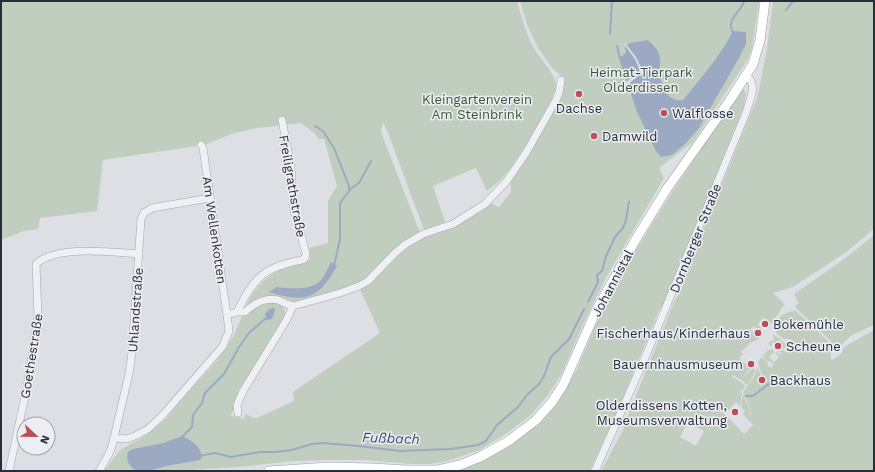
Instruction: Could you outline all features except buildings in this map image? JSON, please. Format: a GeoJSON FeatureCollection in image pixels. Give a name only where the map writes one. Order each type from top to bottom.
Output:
{"type":"FeatureCollection","features":[{"type":"Feature","properties":{"kind":"main road"},"geometry":{"type":"LineString","coordinates":[[746,76],[755,59],[759,47],[765,1]]}},
{"type":"Feature","properties":{"kind":"main road","name":"Johannistal"},"geometry":{"type":"LineString","coordinates":[[269,471],[328,467],[420,471],[438,470],[460,465],[480,457],[529,427],[552,402],[563,385],[606,290],[654,209],[746,76]]}},
{"type":"Feature","properties":{"kind":"street","name":"Dornberger Straße"},"geometry":{"type":"LineString","coordinates":[[595,471],[647,353],[746,113],[753,86],[751,79],[746,76]]}},
{"type":"Feature","properties":{"kind":"street"},"geometry":{"type":"LineString","coordinates":[[114,438],[127,439],[137,435],[148,429],[162,416],[223,346],[229,332],[227,315],[237,312],[245,312],[256,303],[268,300],[279,301],[293,306],[340,294],[359,286],[368,281],[395,253],[406,244],[423,234],[453,224],[485,204],[506,182],[526,153],[556,100],[559,93],[561,80]]}},
{"type":"Feature","properties":{"kind":"street","name":"Freiligrathstraße"},"geometry":{"type":"LineString","coordinates":[[237,312],[255,282],[267,271],[281,264],[302,260],[306,256],[294,210],[291,167],[282,120]]}},
{"type":"Feature","properties":{"kind":"street","name":"Am Wellenkotten"},"geometry":{"type":"LineString","coordinates":[[201,145],[203,148],[227,315]]}},
{"type":"Feature","properties":{"kind":"street","name":"Uhlandstraße"},"geometry":{"type":"LineString","coordinates":[[99,471],[109,454],[114,438],[129,374],[132,352],[141,220],[144,213],[158,206],[210,198]]}},
{"type":"Feature","properties":{"kind":"street","name":"Goethestraße"},"geometry":{"type":"LineString","coordinates":[[9,471],[28,380],[38,317],[36,264],[49,257],[71,252],[85,251],[139,254]]}},
{"type":"Feature","properties":{"kind":"street"},"geometry":{"type":"LineString","coordinates":[[238,413],[237,405],[243,392],[286,321],[293,306]]}},
{"type":"Feature","properties":{"kind":"green space"},"geometry":{"type":"Polygon","coordinates":[[[1,1],[517,1],[529,38],[550,71],[556,84],[555,92],[544,116],[510,168],[499,181],[487,191],[476,168],[433,186],[445,222],[424,230],[383,122],[381,132],[422,238],[454,227],[491,203],[499,207],[511,192],[511,180],[534,145],[562,78],[553,69],[538,48],[528,27],[520,1],[759,1],[752,48],[748,59],[693,142],[659,168],[664,178],[607,276],[584,322],[561,375],[548,395],[531,415],[510,431],[480,450],[447,461],[430,464],[412,464],[365,460],[294,461],[239,467],[174,471],[104,471],[120,450],[145,436],[166,419],[216,362],[233,337],[250,297],[263,281],[278,270],[310,260],[309,248],[328,243],[328,201],[337,186],[324,139],[319,139],[301,123],[257,128],[234,133],[204,145],[103,160],[97,211],[40,218],[38,229],[24,231],[1,240],[1,1]],[[357,283],[342,290],[297,303],[287,300],[283,307],[286,313],[284,319],[241,390],[231,416],[244,419],[246,414],[257,418],[294,401],[293,392],[380,333],[357,283]]]}},
{"type":"Feature","properties":{"kind":"green space"},"geometry":{"type":"Polygon","coordinates":[[[773,1],[874,1],[874,229],[845,253],[793,287],[773,293],[783,302],[784,305],[773,322],[770,323],[763,318],[758,324],[762,329],[752,327],[750,330],[754,332],[753,334],[759,339],[750,343],[741,352],[743,354],[739,358],[750,368],[741,380],[733,375],[732,377],[746,386],[740,392],[742,393],[740,406],[736,402],[725,414],[744,434],[753,425],[743,414],[745,411],[741,407],[743,393],[750,409],[749,405],[743,392],[754,377],[758,368],[761,376],[758,377],[761,384],[766,382],[763,375],[762,376],[758,362],[762,357],[771,368],[774,364],[769,361],[767,362],[763,356],[768,350],[773,349],[774,353],[770,355],[770,358],[774,362],[779,357],[776,352],[779,351],[783,350],[786,353],[793,344],[791,339],[784,339],[776,333],[775,324],[784,314],[796,311],[830,343],[832,360],[841,354],[844,347],[874,330],[874,471],[601,471],[624,428],[757,98],[767,49],[773,1]],[[688,422],[680,437],[696,446],[704,431],[688,422]]]}},
{"type":"Feature","properties":{"kind":"green space"},"geometry":{"type":"Polygon","coordinates":[[[743,89],[746,92],[744,106],[736,126],[663,306],[659,310],[620,406],[590,471],[457,471],[468,467],[539,423],[558,402],[577,369],[595,326],[634,253],[672,192],[743,89]]]}},
{"type":"Feature","properties":{"kind":"green space"},"geometry":{"type":"Polygon","coordinates":[[[874,235],[874,325],[852,335],[841,345],[833,343],[795,306],[799,303],[794,294],[847,257],[874,235]]]}},
{"type":"Feature","properties":{"kind":"green space"},"geometry":{"type":"Polygon","coordinates":[[[773,334],[787,345],[783,350],[781,341],[772,343],[772,346],[769,345],[769,342],[774,340],[773,334]]]}},
{"type":"Feature","properties":{"kind":"green space"},"geometry":{"type":"Polygon","coordinates":[[[751,369],[755,369],[755,371],[747,385],[741,380],[751,369]]]}},
{"type":"Feature","properties":{"kind":"water"},"geometry":{"type":"Polygon","coordinates":[[[733,31],[746,32],[746,44],[699,128],[686,143],[672,155],[661,157],[656,151],[637,112],[619,58],[626,53],[625,46],[630,43],[648,40],[656,48],[659,55],[661,78],[666,92],[673,99],[683,100],[717,57],[733,31]]]}},
{"type":"Feature","properties":{"kind":"water"},"geometry":{"type":"Polygon","coordinates":[[[331,262],[337,266],[330,277],[317,292],[309,296],[301,298],[269,292],[276,287],[306,288],[312,286],[322,279],[331,262]]]}},
{"type":"Feature","properties":{"kind":"water"},"geometry":{"type":"Polygon","coordinates":[[[274,308],[275,310],[272,319],[266,320],[265,314],[269,309],[274,308]]]}},
{"type":"Feature","properties":{"kind":"water"},"geometry":{"type":"Polygon","coordinates":[[[182,436],[198,447],[202,457],[200,460],[148,471],[137,471],[132,468],[129,463],[127,455],[128,452],[133,449],[163,443],[182,436]]]}},
{"type":"Feature","properties":{"kind":"pier"},"geometry":{"type":"Polygon","coordinates":[[[625,43],[636,57],[643,72],[626,86],[625,83],[640,71],[635,59],[624,44],[625,43]]]}},
{"type":"Feature","properties":{"kind":"waterway"},"geometry":{"type":"LineString","coordinates":[[610,34],[612,1]]}},
{"type":"Feature","properties":{"kind":"waterway","name":"Fußbach"},"geometry":{"type":"LineString","coordinates":[[733,33],[731,26],[732,21],[744,1]]}},
{"type":"Feature","properties":{"kind":"waterway"},"geometry":{"type":"LineString","coordinates":[[786,10],[793,1]]}},
{"type":"Feature","properties":{"kind":"waterway"},"geometry":{"type":"LineString","coordinates":[[617,46],[620,59]]}},
{"type":"Feature","properties":{"kind":"waterway"},"geometry":{"type":"LineString","coordinates":[[315,126],[323,131],[334,148],[349,186],[349,191],[340,203],[340,239],[334,266]]}},
{"type":"Feature","properties":{"kind":"waterway"},"geometry":{"type":"LineString","coordinates":[[349,190],[359,183],[371,161]]}},
{"type":"Feature","properties":{"kind":"waterway","name":"Fußbach"},"geometry":{"type":"LineString","coordinates":[[588,302],[598,282],[597,275],[602,271],[606,256],[615,237],[623,228],[629,202]]}},
{"type":"Feature","properties":{"kind":"waterway","name":"Fußbach"},"geometry":{"type":"LineString","coordinates":[[199,456],[215,453],[231,457],[260,452],[292,450],[312,444],[323,443],[400,451],[450,449],[478,445],[486,441],[497,425],[518,407],[527,395],[539,384],[544,376],[551,357],[569,339],[584,309]]}},
{"type":"Feature","properties":{"kind":"waterway"},"geometry":{"type":"LineString","coordinates":[[182,437],[192,427],[193,415],[202,403],[205,393],[224,374],[239,347],[249,333],[266,318]]}},
{"type":"Feature","properties":{"kind":"waterway"},"geometry":{"type":"LineString","coordinates":[[746,396],[753,396],[770,383]]}},
{"type":"Feature","properties":{"kind":"place","name":"Dachse"},"geometry":{"type":"Point","coordinates":[579,94]}},
{"type":"Feature","properties":{"kind":"place","name":"Walflosse"},"geometry":{"type":"Point","coordinates":[664,113]}},
{"type":"Feature","properties":{"kind":"place","name":"Damwild"},"geometry":{"type":"Point","coordinates":[594,136]}},
{"type":"Feature","properties":{"kind":"place","name":"Bokemühle"},"geometry":{"type":"Point","coordinates":[765,324]}},
{"type":"Feature","properties":{"kind":"place","name":"Fischerhaus/Kinderhaus"},"geometry":{"type":"Point","coordinates":[758,333]}},
{"type":"Feature","properties":{"kind":"place","name":"Scheune"},"geometry":{"type":"Point","coordinates":[778,346]}},
{"type":"Feature","properties":{"kind":"place","name":"Bauernhausmuseum"},"geometry":{"type":"Point","coordinates":[751,364]}},
{"type":"Feature","properties":{"kind":"place","name":"Backhaus"},"geometry":{"type":"Point","coordinates":[762,380]}},
{"type":"Feature","properties":{"kind":"place","name":"Olderdissens Kotten, Museumsverwaltung"},"geometry":{"type":"Point","coordinates":[735,412]}},
{"type":"Feature","properties":{"kind":"park label","name":"Heimat-Tierpark Olderdissen"},"geometry":{"type":"Point","coordinates":[641,80]}},
{"type":"Feature","properties":{"kind":"park label","name":"Kleingartenverein Am Steinbrink"},"geometry":{"type":"Point","coordinates":[477,106]}}]}
